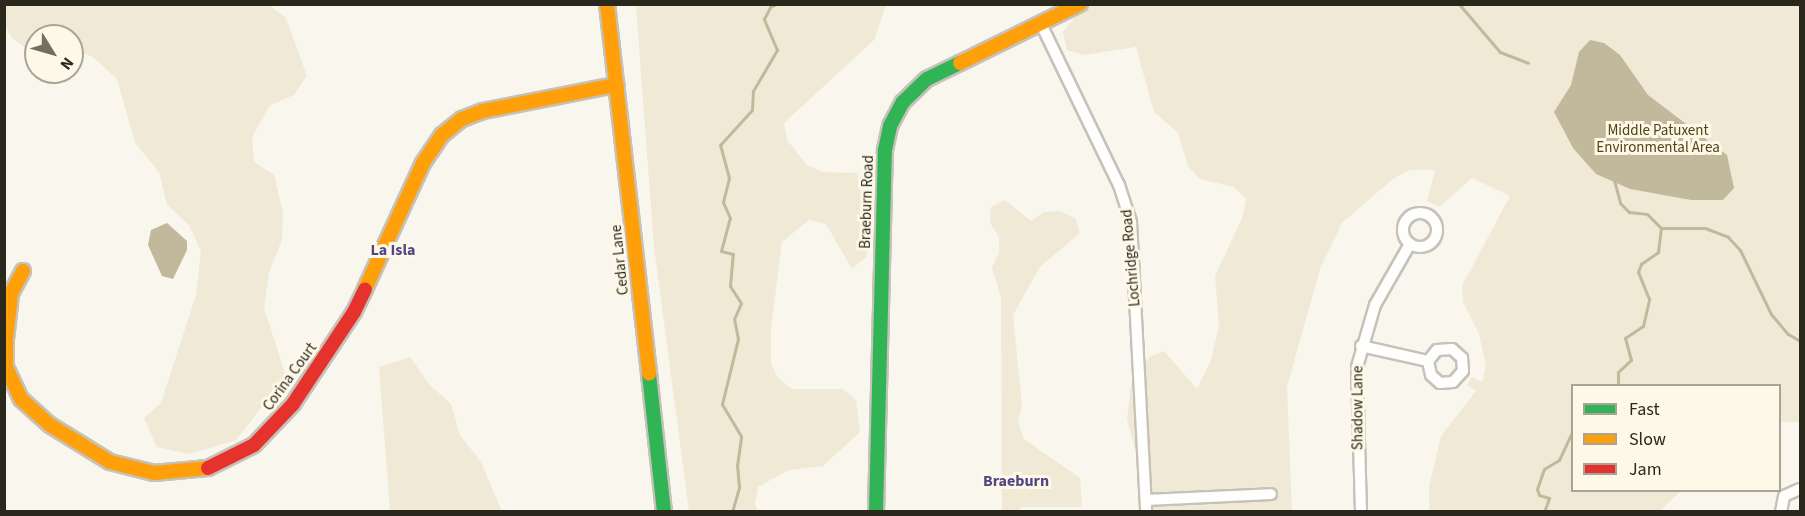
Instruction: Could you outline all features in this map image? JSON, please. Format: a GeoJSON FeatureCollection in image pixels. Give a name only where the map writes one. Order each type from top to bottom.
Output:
{"type":"FeatureCollection","features":[{"type":"Feature","properties":{"kind":"street","name":"Cedar Lane"},"geometry":{"type":"LineString","coordinates":[[607,4],[664,512]]}},
{"type":"Feature","properties":{"kind":"street","name":"Braeburn Road"},"geometry":{"type":"LineString","coordinates":[[876,512],[885,150],[890,126],[903,102],[927,79],[1080,4]]}},
{"type":"Feature","properties":{"kind":"street","name":"Lochridge Road"},"geometry":{"type":"LineString","coordinates":[[1041,24],[1119,185],[1131,222],[1146,512]]}},
{"type":"Feature","properties":{"kind":"street","name":"Corina Court"},"geometry":{"type":"LineString","coordinates":[[23,272],[11,294],[6,339],[6,367],[21,399],[50,424],[110,462],[154,473],[207,469],[254,445],[300,394],[354,312],[423,163],[442,135],[462,119],[483,111],[616,85]]}},
{"type":"Feature","properties":{"kind":"street","name":"Shadow Lane"},"geometry":{"type":"LineString","coordinates":[[1361,512],[1355,394],[1361,346],[1375,305],[1410,244]]}},
{"type":"Feature","properties":{"kind":"street"},"geometry":{"type":"LineString","coordinates":[[1361,346],[1428,361]]}},
{"type":"Feature","properties":{"kind":"street"},"geometry":{"type":"LineString","coordinates":[[1781,512],[1784,496],[1800,489]]}},
{"type":"Feature","properties":{"kind":"street"},"geometry":{"type":"LineString","coordinates":[[1146,500],[1271,494]]}},
{"type":"Feature","properties":{"kind":"green space"},"geometry":{"type":"Polygon","coordinates":[[[642,4],[886,5],[874,40],[784,123],[787,140],[807,165],[823,172],[857,173],[871,240],[866,257],[852,269],[826,224],[809,220],[782,242],[771,329],[771,363],[778,378],[792,389],[843,389],[856,400],[860,432],[823,466],[789,470],[758,487],[755,504],[758,511],[689,511],[654,247],[636,7],[642,4]]]}},
{"type":"Feature","properties":{"kind":"green space","name":"Middle Patuxent Environmental Area"},"geometry":{"type":"Polygon","coordinates":[[[1086,4],[1800,5],[1800,422],[1781,422],[1781,384],[1571,384],[1571,492],[1680,492],[1660,511],[1429,511],[1429,487],[1441,436],[1476,391],[1467,385],[1472,377],[1482,382],[1486,366],[1479,334],[1463,302],[1462,286],[1510,196],[1472,178],[1439,207],[1427,201],[1435,170],[1410,170],[1394,178],[1342,223],[1320,269],[1287,387],[1292,511],[1151,511],[1127,419],[1131,386],[1149,357],[1164,351],[1197,389],[1211,360],[1219,326],[1215,276],[1243,216],[1246,199],[1234,187],[1200,179],[1188,166],[1178,133],[1154,112],[1136,47],[1084,55],[1067,50],[1063,32],[1086,4]]]}},
{"type":"Feature","properties":{"kind":"green space"},"geometry":{"type":"Polygon","coordinates":[[[4,5],[269,5],[286,18],[307,76],[294,95],[270,105],[252,137],[254,162],[274,175],[283,212],[282,240],[269,272],[264,308],[286,376],[236,440],[189,454],[157,447],[144,418],[161,403],[196,295],[201,251],[189,225],[167,205],[159,172],[135,143],[117,79],[93,57],[84,54],[84,24],[24,24],[24,46],[12,38],[5,26],[4,5]]]}},
{"type":"Feature","properties":{"kind":"green space"},"geometry":{"type":"Polygon","coordinates":[[[1005,200],[1031,221],[1044,212],[1060,211],[1075,218],[1080,233],[1040,267],[1013,315],[1022,405],[1018,422],[1024,439],[1080,478],[1082,507],[1020,507],[1020,511],[1002,511],[1001,298],[992,267],[999,253],[999,237],[990,223],[991,207],[1005,200]]]}},
{"type":"Feature","properties":{"kind":"green space"},"geometry":{"type":"Polygon","coordinates":[[[410,357],[429,384],[451,404],[460,435],[481,462],[502,511],[390,511],[379,367],[410,357]]]}},
{"type":"Feature","properties":{"kind":"shaded area"},"geometry":{"type":"Polygon","coordinates":[[[1590,40],[1604,43],[1620,55],[1648,95],[1727,155],[1734,188],[1723,200],[1691,200],[1630,189],[1596,174],[1573,148],[1554,112],[1571,85],[1579,52],[1590,40]]]}},
{"type":"Feature","properties":{"kind":"shaded area"},"geometry":{"type":"Polygon","coordinates":[[[167,223],[187,241],[187,250],[173,279],[162,276],[148,245],[151,230],[167,223]]]}},
{"type":"Feature","properties":{"kind":"waterway"},"geometry":{"type":"LineString","coordinates":[[732,512],[739,487],[737,466],[741,436],[722,404],[738,339],[734,319],[741,303],[730,286],[733,254],[721,251],[730,218],[723,202],[729,178],[720,145],[752,110],[753,91],[777,50],[764,19],[770,7],[776,4]]}},
{"type":"Feature","properties":{"kind":"waterway"},"geometry":{"type":"LineString","coordinates":[[1459,4],[1500,52],[1528,63]]}},
{"type":"Feature","properties":{"kind":"waterway"},"geometry":{"type":"LineString","coordinates":[[1614,180],[1620,203],[1629,212],[1647,214],[1661,228],[1705,228],[1728,237],[1740,250],[1771,314],[1788,334],[1800,341]]}},
{"type":"Feature","properties":{"kind":"waterway"},"geometry":{"type":"LineString","coordinates":[[1618,384],[1618,372],[1631,360],[1625,338],[1643,326],[1649,299],[1638,272],[1641,264],[1658,252],[1661,228]]}},
{"type":"Feature","properties":{"kind":"waterway"},"geometry":{"type":"LineString","coordinates":[[1544,512],[1549,498],[1539,495],[1537,489],[1544,469],[1559,460],[1571,434]]}},
{"type":"Feature","properties":{"kind":"traffic: fast"},"geometry":{"type":"LineString","coordinates":[[876,512],[885,150],[890,126],[903,102],[927,79],[960,63]]}},
{"type":"Feature","properties":{"kind":"traffic: fast"},"geometry":{"type":"LineString","coordinates":[[649,374],[664,512]]}},
{"type":"Feature","properties":{"kind":"traffic: slow"},"geometry":{"type":"LineString","coordinates":[[607,4],[649,374]]}},
{"type":"Feature","properties":{"kind":"traffic: slow"},"geometry":{"type":"LineString","coordinates":[[960,63],[1080,4]]}},
{"type":"Feature","properties":{"kind":"traffic: slow"},"geometry":{"type":"LineString","coordinates":[[365,289],[423,163],[442,135],[462,119],[483,111],[616,85]]}},
{"type":"Feature","properties":{"kind":"traffic: slow"},"geometry":{"type":"LineString","coordinates":[[23,271],[11,294],[6,339],[6,367],[21,399],[50,425],[110,462],[154,473],[208,468]]}},
{"type":"Feature","properties":{"kind":"traffic: jam"},"geometry":{"type":"LineString","coordinates":[[208,468],[254,445],[293,404],[354,312],[365,289]]}},
{"type":"Feature","properties":{"kind":"district","name":"La Isla"},"geometry":{"type":"Point","coordinates":[393,250]}},
{"type":"Feature","properties":{"kind":"district","name":"Braeburn"},"geometry":{"type":"Point","coordinates":[1016,481]}}]}
